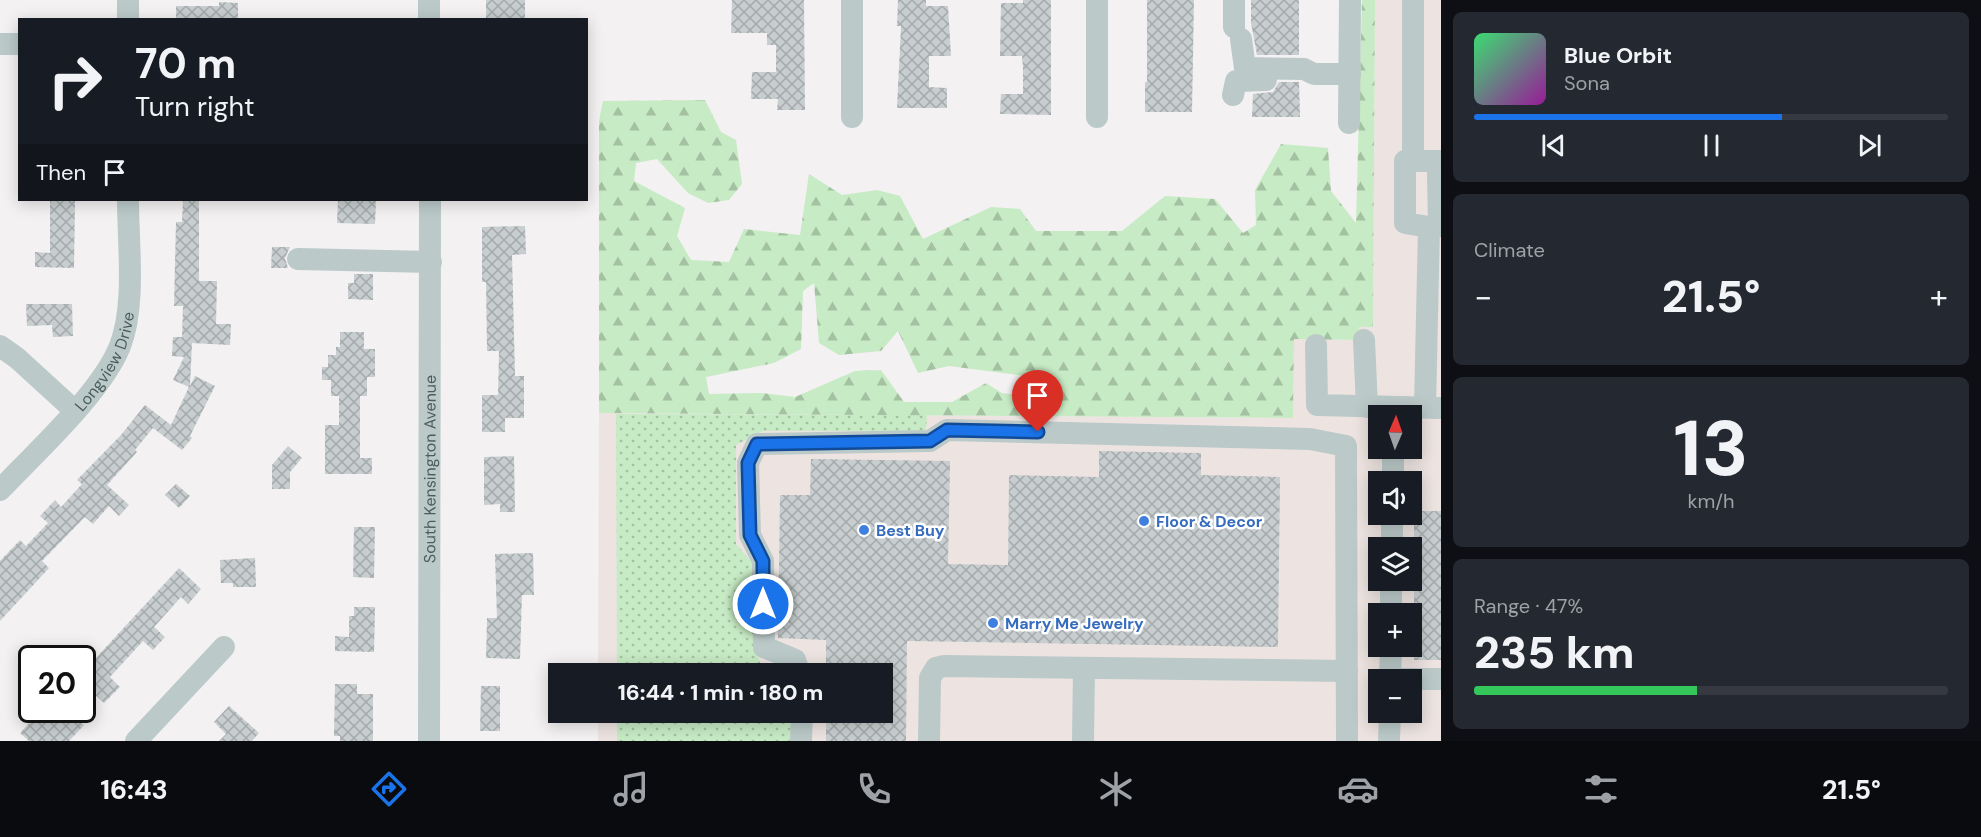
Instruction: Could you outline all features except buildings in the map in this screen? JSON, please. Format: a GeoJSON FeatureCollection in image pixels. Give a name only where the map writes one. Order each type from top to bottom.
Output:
{"type":"FeatureCollection","features":[{"type":"Feature","properties":{"kind":"street"},"geometry":{"type":"LineString","coordinates":[[128,0],[128,18]]}},
{"type":"Feature","properties":{"kind":"street"},"geometry":{"type":"LineString","coordinates":[[429,0],[429,18]]}},
{"type":"Feature","properties":{"kind":"street"},"geometry":{"type":"LineString","coordinates":[[852,0],[852,117]]}},
{"type":"Feature","properties":{"kind":"street"},"geometry":{"type":"LineString","coordinates":[[1096,117],[1097,0]]}},
{"type":"Feature","properties":{"kind":"street"},"geometry":{"type":"LineString","coordinates":[[1234,0],[1237,33],[1245,68],[1304,69],[1314,74],[1350,74]]}},
{"type":"Feature","properties":{"kind":"street"},"geometry":{"type":"LineString","coordinates":[[1349,123],[1350,0]]}},
{"type":"Feature","properties":{"kind":"street"},"geometry":{"type":"LineString","coordinates":[[1413,0],[1413,161]]}},
{"type":"Feature","properties":{"kind":"street"},"geometry":{"type":"LineString","coordinates":[[0,44],[18,44]]}},
{"type":"Feature","properties":{"kind":"street"},"geometry":{"type":"LineString","coordinates":[[1233,95],[1234,84],[1241,80],[1305,80],[1314,74]]}},
{"type":"Feature","properties":{"kind":"street"},"geometry":{"type":"LineString","coordinates":[[1433,408],[1436,227],[1440,168],[1405,161],[1405,223],[1436,227]]}},
{"type":"Feature","properties":{"kind":"street","name":"Longview Drive"},"geometry":{"type":"LineString","coordinates":[[0,490],[75,411],[106,371],[120,346],[127,316],[128,201]]}},
{"type":"Feature","properties":{"kind":"street","name":"South Kensington Avenue"},"geometry":{"type":"LineString","coordinates":[[429,741],[430,201]]}},
{"type":"Feature","properties":{"kind":"street"},"geometry":{"type":"LineString","coordinates":[[298,259],[431,262]]}},
{"type":"Feature","properties":{"kind":"street"},"geometry":{"type":"LineString","coordinates":[[1316,345],[1317,405],[1367,406],[1365,340]]}},
{"type":"Feature","properties":{"kind":"street"},"geometry":{"type":"LineString","coordinates":[[0,346],[17,358],[75,411]]}},
{"type":"Feature","properties":{"kind":"street"},"geometry":{"type":"LineString","coordinates":[[796,663],[795,660],[764,647],[763,561],[750,535],[748,463],[757,444],[930,441],[947,430],[1310,439],[1346,446],[1347,741]]}},
{"type":"Feature","properties":{"kind":"street"},"geometry":{"type":"LineString","coordinates":[[136,741],[224,646]]}},
{"type":"Feature","properties":{"kind":"street"},"geometry":{"type":"LineString","coordinates":[[929,741],[930,678],[936,668],[944,666],[1347,671]]}},
{"type":"Feature","properties":{"kind":"street"},"geometry":{"type":"LineString","coordinates":[[1083,741],[1084,669]]}},
{"type":"Feature","properties":{"kind":"street"},"geometry":{"type":"LineString","coordinates":[[1422,679],[1441,679]]}},
{"type":"Feature","properties":{"kind":"street"},"geometry":{"type":"LineString","coordinates":[[801,741],[802,723]]}},
{"type":"Feature","properties":{"kind":"street"},"geometry":{"type":"LineString","coordinates":[[1389,741],[1390,723]]}},
{"type":"Feature","properties":{"kind":"shaded area"},"geometry":{"type":"Polygon","coordinates":[[[1375,0],[1441,0],[1441,741],[598,741],[598,723],[893,723],[893,663],[598,663],[599,413],[1293,418],[1294,339],[1358,340],[1359,327],[1373,326],[1375,0]]]}},
{"type":"Feature","properties":{"kind":"green space"},"geometry":{"type":"Polygon","coordinates":[[[1362,0],[1375,0],[1373,327],[1359,327],[1358,340],[1294,339],[1293,418],[599,413],[599,121],[603,101],[705,100],[721,132],[736,140],[742,184],[729,200],[708,203],[688,193],[657,159],[636,163],[634,181],[685,208],[677,236],[691,260],[729,262],[744,229],[800,235],[809,174],[842,195],[877,190],[900,196],[923,239],[991,207],[1020,209],[1036,231],[1122,231],[1165,196],[1215,199],[1243,233],[1256,225],[1255,190],[1281,144],[1328,148],[1331,191],[1356,223],[1362,0]],[[814,283],[803,291],[801,349],[774,363],[706,377],[709,394],[761,393],[795,397],[855,371],[881,370],[904,402],[952,402],[986,383],[1002,393],[1057,400],[1057,380],[949,366],[918,373],[898,331],[881,351],[839,355],[819,343],[814,283]]]}},
{"type":"Feature","properties":{"kind":"green space"},"geometry":{"type":"Polygon","coordinates":[[[616,414],[927,415],[926,431],[763,431],[736,445],[736,544],[754,565],[753,647],[761,663],[617,663],[616,414]]]}},
{"type":"Feature","properties":{"kind":"green space"},"geometry":{"type":"Polygon","coordinates":[[[617,723],[794,723],[795,741],[617,741],[617,723]]]}},
{"type":"Feature","properties":{"kind":"place","name":"Floor & Decor"},"geometry":{"type":"Point","coordinates":[1144,521]}},
{"type":"Feature","properties":{"kind":"place","name":"Best Buy"},"geometry":{"type":"Point","coordinates":[864,530]}},
{"type":"Feature","properties":{"kind":"place","name":"Marry Me Jewelry"},"geometry":{"type":"Point","coordinates":[993,623]}},
{"type":"Feature","properties":{"kind":"route"},"geometry":{"type":"LineString","coordinates":[[763,604],[763,561],[750,535],[748,463],[757,444],[930,441],[947,430],[1038,432]]}}]}
